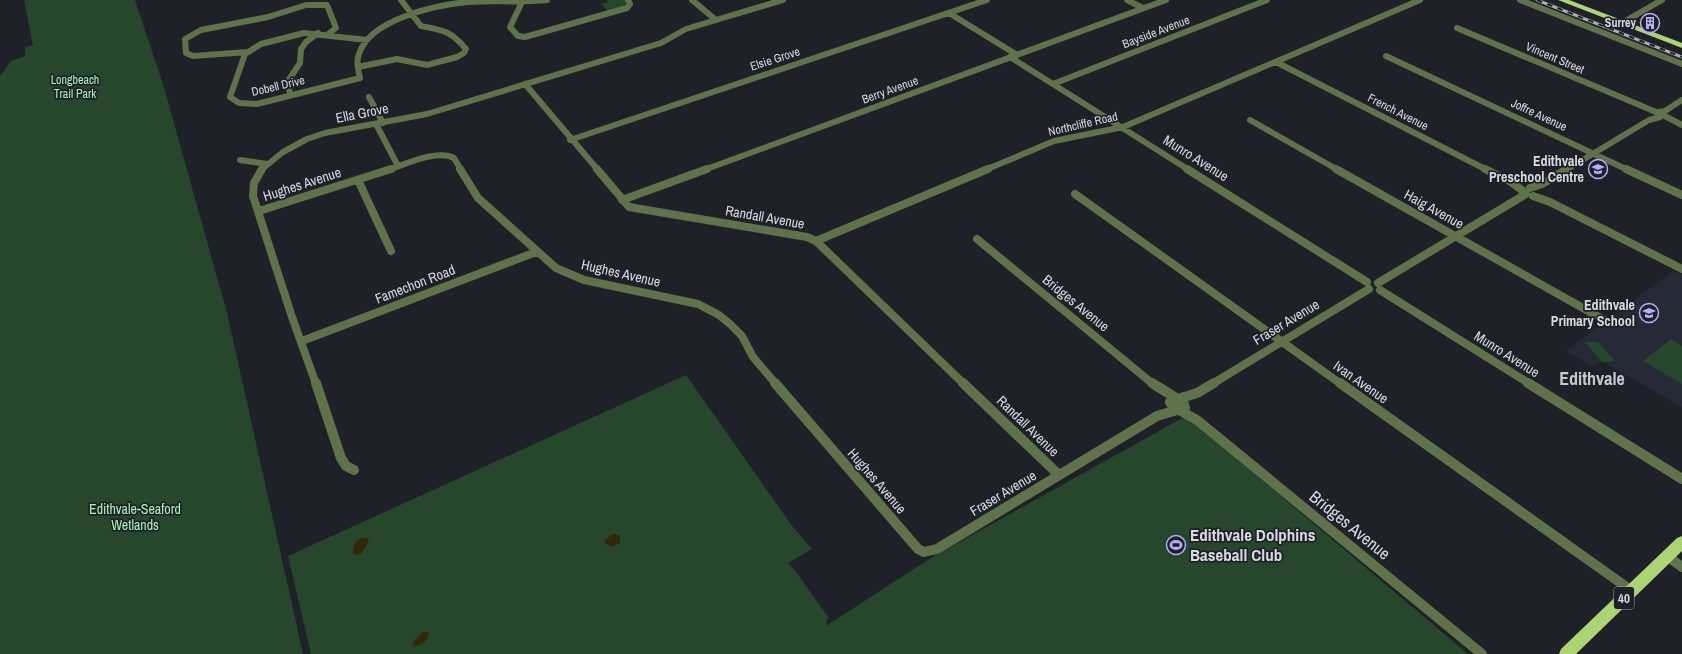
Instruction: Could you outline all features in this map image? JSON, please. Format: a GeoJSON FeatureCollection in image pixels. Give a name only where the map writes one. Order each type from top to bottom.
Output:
{"type":"FeatureCollection","features":[{"type":"Feature","properties":{"kind":"highway"},"geometry":{"type":"LineString","coordinates":[[1562,0],[1682,46]]}},
{"type":"Feature","properties":{"kind":"highway","name":"40"},"geometry":{"type":"LineString","coordinates":[[1566,654],[1682,542]]}},
{"type":"Feature","properties":{"kind":"street"},"geometry":{"type":"LineString","coordinates":[[401,0],[411,15],[422,26],[446,30],[453,34],[466,49],[464,53],[457,57],[427,65],[397,60],[358,67],[359,51],[368,40],[382,28],[411,15],[425,9],[467,1],[522,2],[547,0]]}},
{"type":"Feature","properties":{"kind":"street"},"geometry":{"type":"LineString","coordinates":[[522,2],[510,27],[518,36],[525,37],[627,8],[630,4],[628,0]]}},
{"type":"Feature","properties":{"kind":"street"},"geometry":{"type":"LineString","coordinates":[[692,0],[716,20]]}},
{"type":"Feature","properties":{"kind":"street","name":"Ella Grove"},"geometry":{"type":"LineString","coordinates":[[354,470],[346,466],[341,458],[302,341],[278,275],[253,196],[254,184],[263,167],[283,152],[307,139],[325,133],[427,114],[661,43],[686,29],[783,0]]}},
{"type":"Feature","properties":{"kind":"street","name":"Elsie Grove"},"geometry":{"type":"LineString","coordinates":[[570,140],[987,0]]}},
{"type":"Feature","properties":{"kind":"street"},"geometry":{"type":"LineString","coordinates":[[1127,0],[1143,8]]}},
{"type":"Feature","properties":{"kind":"street","name":"Berry Avenue"},"geometry":{"type":"LineString","coordinates":[[622,200],[1166,0]]}},
{"type":"Feature","properties":{"kind":"street","name":"Bayside Avenue"},"geometry":{"type":"LineString","coordinates":[[1053,84],[1267,0]]}},
{"type":"Feature","properties":{"kind":"street","name":"Northcliffe Road"},"geometry":{"type":"LineString","coordinates":[[816,241],[1054,141],[1122,127],[1420,0]]}},
{"type":"Feature","properties":{"kind":"street"},"geometry":{"type":"LineString","coordinates":[[1520,0],[1682,64]]}},
{"type":"Feature","properties":{"kind":"street"},"geometry":{"type":"LineString","coordinates":[[1622,23],[1662,0]]}},
{"type":"Feature","properties":{"kind":"street"},"geometry":{"type":"LineString","coordinates":[[327,35],[336,28],[327,5],[317,4],[268,17],[201,30],[185,39],[186,53],[193,56],[248,52],[261,44],[304,33],[318,33],[327,35],[368,40]]}},
{"type":"Feature","properties":{"kind":"street","name":"Munro Avenue"},"geometry":{"type":"LineString","coordinates":[[949,13],[1053,84],[1368,285]]}},
{"type":"Feature","properties":{"kind":"street","name":"Vincent Street"},"geometry":{"type":"LineString","coordinates":[[1457,28],[1679,123]]}},
{"type":"Feature","properties":{"kind":"street"},"geometry":{"type":"LineString","coordinates":[[290,96],[288,81],[303,59],[301,49],[306,42],[318,33]]}},
{"type":"Feature","properties":{"kind":"street","name":"Dobell Drive"},"geometry":{"type":"LineString","coordinates":[[248,52],[245,54],[231,92],[232,100],[239,103],[250,104],[290,96],[360,78],[358,67]]}},
{"type":"Feature","properties":{"kind":"street","name":"Joffre Avenue"},"geometry":{"type":"LineString","coordinates":[[1386,56],[1682,195]]}},
{"type":"Feature","properties":{"kind":"street","name":"French Avenue"},"geometry":{"type":"LineString","coordinates":[[1276,62],[1682,269]]}},
{"type":"Feature","properties":{"kind":"street","name":"Randall Avenue"},"geometry":{"type":"LineString","coordinates":[[525,84],[570,140],[622,200],[631,208],[808,237],[816,241],[1059,475]]}},
{"type":"Feature","properties":{"kind":"street"},"geometry":{"type":"LineString","coordinates":[[369,97],[398,166]]}},
{"type":"Feature","properties":{"kind":"street"},"geometry":{"type":"LineString","coordinates":[[1368,285],[1376,291],[1379,286],[1457,236],[1682,100]]}},
{"type":"Feature","properties":{"kind":"street","name":"Haig Avenue"},"geometry":{"type":"LineString","coordinates":[[1250,120],[1606,321]]}},
{"type":"Feature","properties":{"kind":"street","name":"Hughes Avenue"},"geometry":{"type":"LineString","coordinates":[[259,211],[439,154],[454,158],[478,198],[536,252],[556,268],[584,280],[690,302],[704,306],[717,313],[740,335],[753,357],[918,549],[924,552]]}},
{"type":"Feature","properties":{"kind":"street"},"geometry":{"type":"LineString","coordinates":[[240,160],[267,164]]}},
{"type":"Feature","properties":{"kind":"street"},"geometry":{"type":"LineString","coordinates":[[358,180],[391,251]]}},
{"type":"Feature","properties":{"kind":"street","name":"Ivan Avenue"},"geometry":{"type":"LineString","coordinates":[[1075,194],[1632,591]]}},
{"type":"Feature","properties":{"kind":"street","name":"Bridges Avenue"},"geometry":{"type":"LineString","coordinates":[[977,239],[1482,654]]}},
{"type":"Feature","properties":{"kind":"street","name":"Famechon Road"},"geometry":{"type":"LineString","coordinates":[[302,341],[536,252]]}},
{"type":"Feature","properties":{"kind":"street","name":"Fraser Avenue"},"geometry":{"type":"LineString","coordinates":[[924,552],[937,549],[1197,393],[1368,285]]}},
{"type":"Feature","properties":{"kind":"street","name":"Munro Avenue"},"geometry":{"type":"LineString","coordinates":[[1379,286],[1682,479]]}},
{"type":"Feature","properties":{"kind":"street"},"geometry":{"type":"LineString","coordinates":[[1668,556],[1682,567]]}},
{"type":"Feature","properties":{"kind":"shaded area","name":"Edithvale Primary School"},"geometry":{"type":"Polygon","coordinates":[[[1673,271],[1682,275],[1682,407],[1601,361],[1592,366],[1566,351],[1673,271]]]}},
{"type":"Feature","properties":{"kind":"green space","name":"Edithvale-Seaford Wetlands"},"geometry":{"type":"Polygon","coordinates":[[[24,0],[135,0],[163,84],[227,313],[303,654],[0,654],[0,76],[11,61],[25,56],[25,47],[33,45],[24,0]]]}},
{"type":"Feature","properties":{"kind":"green space"},"geometry":{"type":"Polygon","coordinates":[[[606,0],[625,0],[626,4],[621,8],[608,11],[601,4],[608,2],[606,0]]]}},
{"type":"Feature","properties":{"kind":"green space"},"geometry":{"type":"Polygon","coordinates":[[[1671,339],[1682,346],[1682,384],[1643,361],[1671,339]]]}},
{"type":"Feature","properties":{"kind":"green space"},"geometry":{"type":"Polygon","coordinates":[[[1585,342],[1598,342],[1615,361],[1602,362],[1585,342]]]}},
{"type":"Feature","properties":{"kind":"green space"},"geometry":{"type":"Polygon","coordinates":[[[686,375],[792,526],[812,549],[788,563],[797,573],[828,617],[826,626],[931,558],[1186,416],[1468,654],[311,654],[288,556],[686,375]]]}},
{"type":"Feature","properties":{"kind":"sand"},"geometry":{"type":"Polygon","coordinates":[[[613,534],[620,535],[620,543],[611,547],[605,543],[605,540],[613,534]]]}},
{"type":"Feature","properties":{"kind":"sand"},"geometry":{"type":"Polygon","coordinates":[[[361,538],[367,538],[369,542],[361,554],[356,555],[353,553],[354,546],[361,538]]]}},
{"type":"Feature","properties":{"kind":"sand"},"geometry":{"type":"Polygon","coordinates":[[[423,632],[429,632],[426,640],[420,645],[414,646],[413,642],[423,632]]]}},
{"type":"Feature","properties":{"kind":"railway"},"geometry":{"type":"LineString","coordinates":[[1537,0],[1682,57]]}},
{"type":"Feature","properties":{"kind":"place","name":"Surrey"},"geometry":{"type":"Point","coordinates":[1650,23]}},
{"type":"Feature","properties":{"kind":"place","name":"Edithvale Preschool Centre"},"geometry":{"type":"Point","coordinates":[1598,169]}},
{"type":"Feature","properties":{"kind":"place","name":"Edithvale Primary School"},"geometry":{"type":"Point","coordinates":[1649,313]}},
{"type":"Feature","properties":{"kind":"place","name":"Edithvale Dolphins Baseball Club"},"geometry":{"type":"Point","coordinates":[1176,545]}},
{"type":"Feature","properties":{"kind":"district","name":"Edithvale"},"geometry":{"type":"Point","coordinates":[1592,379]}},
{"type":"Feature","properties":{"kind":"park label","name":"Longbeach Trail Park"},"geometry":{"type":"Point","coordinates":[75,87]}}]}
